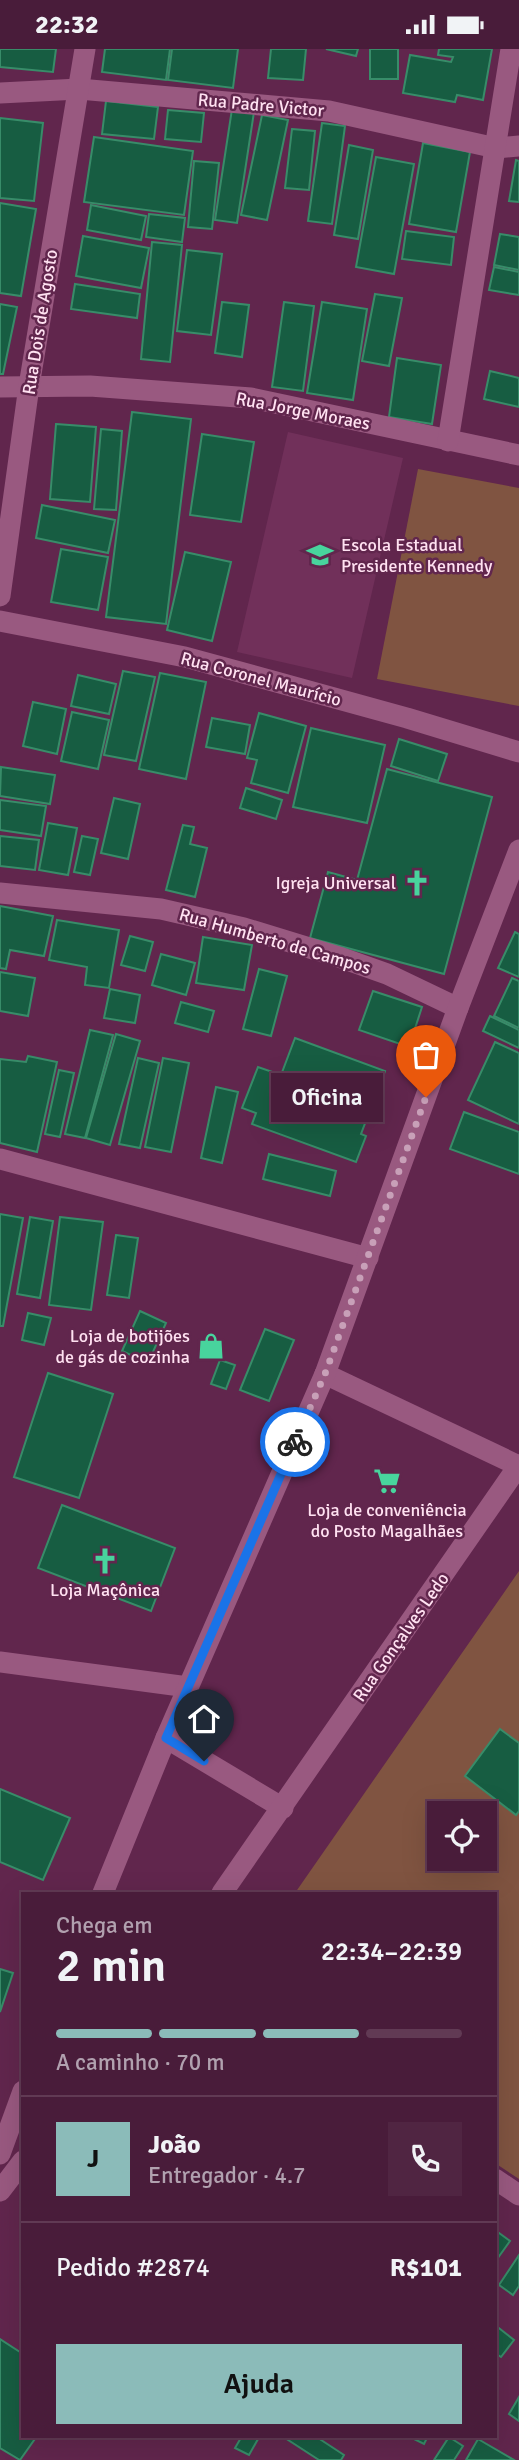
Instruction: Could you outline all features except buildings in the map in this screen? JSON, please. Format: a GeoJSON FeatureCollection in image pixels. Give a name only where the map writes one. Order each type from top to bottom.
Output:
{"type":"FeatureCollection","features":[{"type":"Feature","properties":{"kind":"street","name":"Rua Dois de Agosto"},"geometry":{"type":"LineString","coordinates":[[0,596],[29,386],[85,49]]}},
{"type":"Feature","properties":{"kind":"street"},"geometry":{"type":"LineString","coordinates":[[448,442],[511,49]]}},
{"type":"Feature","properties":{"kind":"street","name":"Rua Padre Victor"},"geometry":{"type":"LineString","coordinates":[[0,93],[79,89],[329,111],[496,148],[519,146]]}},
{"type":"Feature","properties":{"kind":"street","name":"Rua Jorge Moraes"},"geometry":{"type":"LineString","coordinates":[[0,387],[90,386],[251,398],[519,455]]}},
{"type":"Feature","properties":{"kind":"street","name":"Rua Coronel Maurício"},"geometry":{"type":"LineString","coordinates":[[0,621],[185,657],[519,752]]}},
{"type":"Feature","properties":{"kind":"street"},"geometry":{"type":"LineString","coordinates":[[103,1892],[166,1738],[325,1374],[458,1008],[519,850]]}},
{"type":"Feature","properties":{"kind":"street","name":"Rua Humberto de Campos"},"geometry":{"type":"LineString","coordinates":[[0,893],[161,909],[244,928],[387,974],[458,1008]]}},
{"type":"Feature","properties":{"kind":"street"},"geometry":{"type":"LineString","coordinates":[[0,1159],[368,1258]]}},
{"type":"Feature","properties":{"kind":"street"},"geometry":{"type":"LineString","coordinates":[[325,1374],[519,1466]]}},
{"type":"Feature","properties":{"kind":"street","name":"Rua Gonçalves Ledo"},"geometry":{"type":"LineString","coordinates":[[223,1892],[519,1466]]}},
{"type":"Feature","properties":{"kind":"street"},"geometry":{"type":"LineString","coordinates":[[0,1663],[188,1687]]}},
{"type":"Feature","properties":{"kind":"street"},"geometry":{"type":"LineString","coordinates":[[166,1738],[283,1808]]}},
{"type":"Feature","properties":{"kind":"street"},"geometry":{"type":"LineString","coordinates":[[0,2154],[21,2096]]}},
{"type":"Feature","properties":{"kind":"street"},"geometry":{"type":"LineString","coordinates":[[0,2191],[21,2164]]}},
{"type":"Feature","properties":{"kind":"street"},"geometry":{"type":"LineString","coordinates":[[497,2180],[519,2195]]}},
{"type":"Feature","properties":{"kind":"shaded area","name":"Escola Estadual Presidente Kennedy"},"geometry":{"type":"Polygon","coordinates":[[[288,432],[403,458],[352,678],[237,652],[288,432]]]}},
{"type":"Feature","properties":{"kind":"shaded area"},"geometry":{"type":"Polygon","coordinates":[[[418,469],[519,488],[519,706],[377,679],[418,469]]]}},
{"type":"Feature","properties":{"kind":"shaded area"},"geometry":{"type":"Polygon","coordinates":[[[519,1571],[519,2179],[497,2164],[497,1892],[296,1892],[519,1571]]]}},
{"type":"Feature","properties":{"kind":"way so far"},"geometry":{"type":"LineString","coordinates":[[295,1442],[325,1374],[426,1097]]}},
{"type":"Feature","properties":{"kind":"place","name":"Escola Estadual Presidente Kennedy"},"geometry":{"type":"Point","coordinates":[320,555]}},
{"type":"Feature","properties":{"kind":"place","name":"Igreja Universal"},"geometry":{"type":"Point","coordinates":[417,883]}},
{"type":"Feature","properties":{"kind":"place","name":"Oficina"},"geometry":{"type":"Point","coordinates":[426,1097]}},
{"type":"Feature","properties":{"kind":"place","name":"Loja de botijões de gás de cozinha"},"geometry":{"type":"Point","coordinates":[211,1346]}},
{"type":"Feature","properties":{"kind":"place","name":"Loja de conveniência do Posto Magalhães"},"geometry":{"type":"Point","coordinates":[387,1481]}},
{"type":"Feature","properties":{"kind":"place","name":"Loja Maçônica"},"geometry":{"type":"Point","coordinates":[105,1561]}},
{"type":"Feature","properties":{"kind":"route"},"geometry":{"type":"LineString","coordinates":[[204,1761],[166,1738],[295,1442]]}}]}
